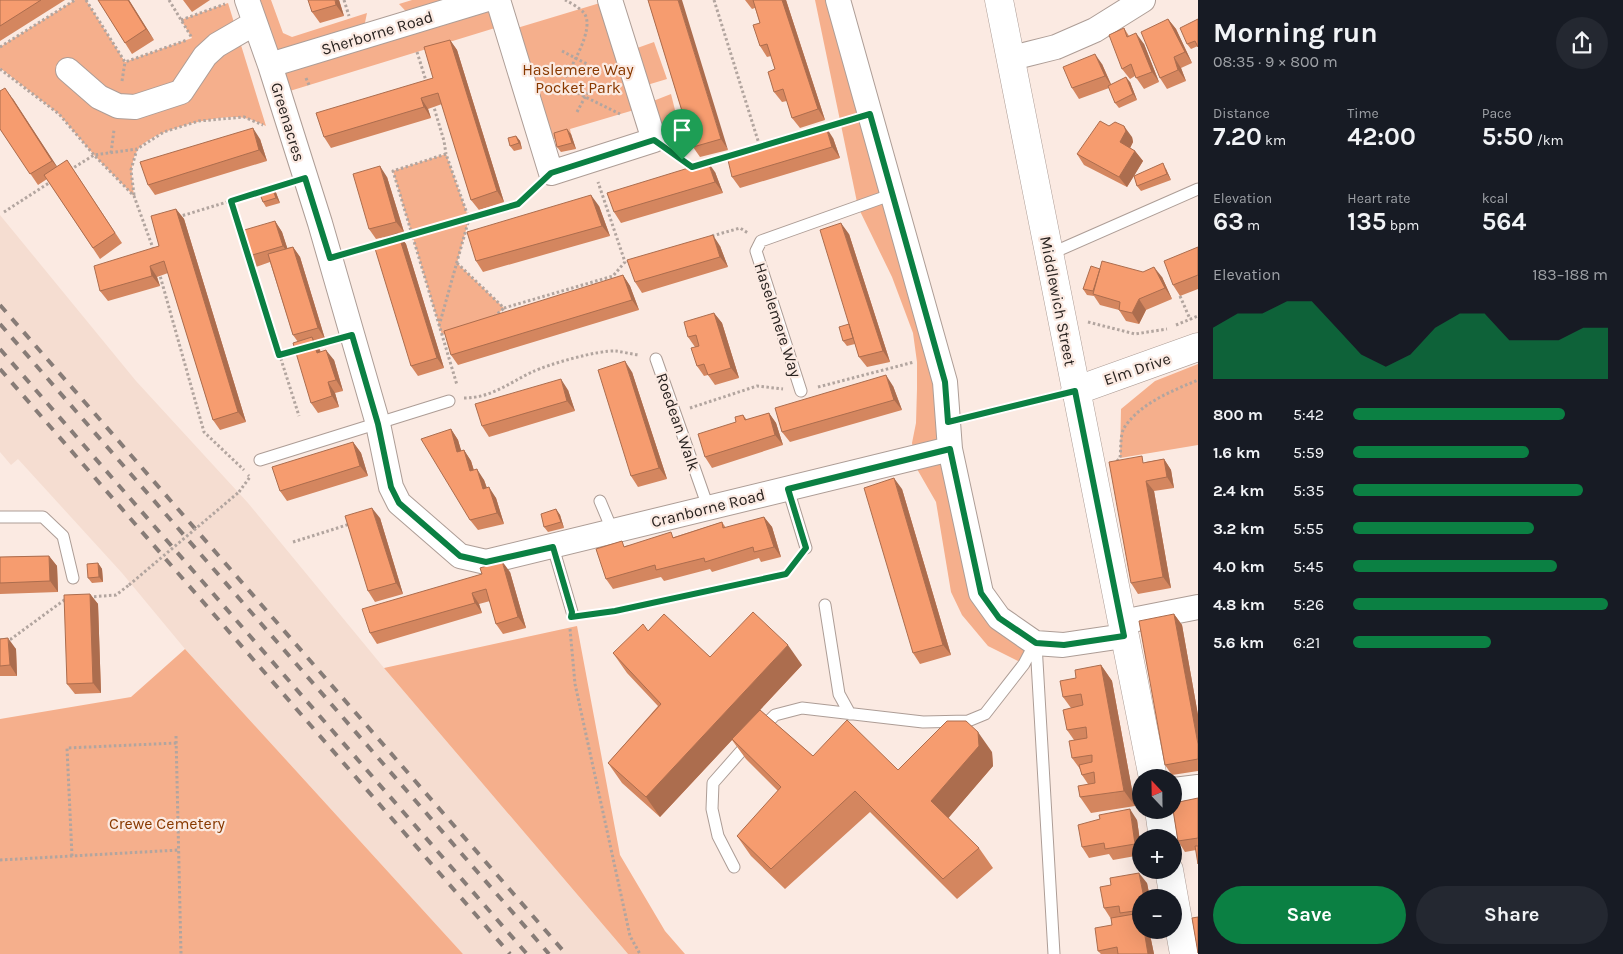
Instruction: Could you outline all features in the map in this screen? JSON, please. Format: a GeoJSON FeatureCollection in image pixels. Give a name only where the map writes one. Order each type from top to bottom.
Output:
{"type":"FeatureCollection","features":[{"type":"Feature","properties":{"kind":"main road","name":"Middlewich Street"},"geometry":{"type":"LineString","coordinates":[[1000,0],[1075,391],[1151,769]]}},
{"type":"Feature","properties":{"kind":"main road","name":"Elm Drive"},"geometry":{"type":"LineString","coordinates":[[1075,391],[1198,347]]}},
{"type":"Feature","properties":{"kind":"main road"},"geometry":{"type":"LineString","coordinates":[[1171,879],[1184,954]]}},
{"type":"Feature","properties":{"kind":"street","name":"Sherborne Road"},"geometry":{"type":"LineString","coordinates":[[270,65],[484,0]]}},
{"type":"Feature","properties":{"kind":"street"},"geometry":{"type":"LineString","coordinates":[[498,0],[551,173],[592,160],[652,134],[610,0]]}},
{"type":"Feature","properties":{"kind":"street"},"geometry":{"type":"LineString","coordinates":[[838,0],[945,382],[950,449],[981,593],[999,618],[1036,643],[1064,645],[1198,607]]}},
{"type":"Feature","properties":{"kind":"street"},"geometry":{"type":"LineString","coordinates":[[1012,58],[1056,47],[1095,30],[1142,0]]}},
{"type":"Feature","properties":{"kind":"street","name":"Greenacres"},"geometry":{"type":"LineString","coordinates":[[238,1],[256,23],[270,65],[330,258],[378,424],[391,487],[399,503],[460,556],[486,562],[553,547]]}},
{"type":"Feature","properties":{"kind":"street"},"geometry":{"type":"LineString","coordinates":[[68,70],[99,97],[118,106],[135,107],[181,92],[207,44],[256,23]]}},
{"type":"Feature","properties":{"kind":"street","name":"Cranborne Road"},"geometry":{"type":"LineString","coordinates":[[553,547],[708,507],[950,449]]}},
{"type":"Feature","properties":{"kind":"street"},"geometry":{"type":"LineString","coordinates":[[1182,789],[1198,787]]}},
{"type":"Feature","properties":{"kind":"lane"},"geometry":{"type":"LineString","coordinates":[[1050,254],[1198,189]]}},
{"type":"Feature","properties":{"kind":"lane","name":"Haselemere Way"},"geometry":{"type":"LineString","coordinates":[[801,391],[756,251],[761,241],[893,194]]}},
{"type":"Feature","properties":{"kind":"lane","name":"Roedean Walk"},"geometry":{"type":"LineString","coordinates":[[656,359],[708,507]]}},
{"type":"Feature","properties":{"kind":"lane"},"geometry":{"type":"LineString","coordinates":[[260,460],[449,401]]}},
{"type":"Feature","properties":{"kind":"lane"},"geometry":{"type":"LineString","coordinates":[[788,489],[806,548]]}},
{"type":"Feature","properties":{"kind":"lane"},"geometry":{"type":"LineString","coordinates":[[600,501],[612,532]]}},
{"type":"Feature","properties":{"kind":"lane"},"geometry":{"type":"LineString","coordinates":[[0,517],[43,517],[63,536],[73,578]]}},
{"type":"Feature","properties":{"kind":"lane"},"geometry":{"type":"LineString","coordinates":[[553,547],[571,614]]}},
{"type":"Feature","properties":{"kind":"lane"},"geometry":{"type":"LineString","coordinates":[[825,605],[839,694],[850,714]]}},
{"type":"Feature","properties":{"kind":"lane"},"geometry":{"type":"LineString","coordinates":[[734,867],[718,836],[712,809],[713,783],[775,715],[802,708],[923,722],[968,721],[984,714],[1024,664],[1036,643]]}},
{"type":"Feature","properties":{"kind":"lane"},"geometry":{"type":"LineString","coordinates":[[1036,643],[1054,954]]}},
{"type":"Feature","properties":{"kind":"path"},"geometry":{"type":"LineString","coordinates":[[0,47],[75,0]]}},
{"type":"Feature","properties":{"kind":"path"},"geometry":{"type":"LineString","coordinates":[[86,0],[125,62],[207,44]]}},
{"type":"Feature","properties":{"kind":"path"},"geometry":{"type":"LineString","coordinates":[[169,0],[181,20],[207,44]]}},
{"type":"Feature","properties":{"kind":"path"},"geometry":{"type":"LineString","coordinates":[[344,0],[350,19]]}},
{"type":"Feature","properties":{"kind":"path"},"geometry":{"type":"LineString","coordinates":[[565,0],[584,13],[587,21],[586,35],[561,86],[586,96],[652,134],[692,167],[735,155]]}},
{"type":"Feature","properties":{"kind":"path"},"geometry":{"type":"LineString","coordinates":[[714,0],[760,147]]}},
{"type":"Feature","properties":{"kind":"path"},"geometry":{"type":"LineString","coordinates":[[181,20],[238,1]]}},
{"type":"Feature","properties":{"kind":"path"},"geometry":{"type":"LineString","coordinates":[[417,52],[428,88]]}},
{"type":"Feature","properties":{"kind":"path"},"geometry":{"type":"LineString","coordinates":[[562,52],[586,64]]}},
{"type":"Feature","properties":{"kind":"path"},"geometry":{"type":"LineString","coordinates":[[0,69],[59,114],[94,155],[134,196]]}},
{"type":"Feature","properties":{"kind":"path"},"geometry":{"type":"LineString","coordinates":[[577,112],[592,84]]}},
{"type":"Feature","properties":{"kind":"path"},"geometry":{"type":"LineString","coordinates":[[431,96],[446,154],[469,219],[439,326]]}},
{"type":"Feature","properties":{"kind":"path"},"geometry":{"type":"LineString","coordinates":[[820,129],[870,114]]}},
{"type":"Feature","properties":{"kind":"path"},"geometry":{"type":"LineString","coordinates":[[69,170],[94,155],[138,149],[164,132],[199,121],[244,117],[266,126]]}},
{"type":"Feature","properties":{"kind":"path"},"geometry":{"type":"LineString","coordinates":[[752,150],[768,145]]}},
{"type":"Feature","properties":{"kind":"path"},"geometry":{"type":"LineString","coordinates":[[138,149],[131,170],[134,196],[154,254]]}},
{"type":"Feature","properties":{"kind":"path"},"geometry":{"type":"LineString","coordinates":[[446,154],[393,171],[461,398]]}},
{"type":"Feature","properties":{"kind":"path"},"geometry":{"type":"LineString","coordinates":[[592,160],[625,262]]}},
{"type":"Feature","properties":{"kind":"path"},"geometry":{"type":"LineString","coordinates":[[394,240],[518,204],[551,173]]}},
{"type":"Feature","properties":{"kind":"path"},"geometry":{"type":"LineString","coordinates":[[175,218],[305,178]]}},
{"type":"Feature","properties":{"kind":"path"},"geometry":{"type":"LineString","coordinates":[[4,212],[53,181]]}},
{"type":"Feature","properties":{"kind":"path"},"geometry":{"type":"LineString","coordinates":[[231,201],[299,416]]}},
{"type":"Feature","properties":{"kind":"path"},"geometry":{"type":"LineString","coordinates":[[705,238],[740,228],[761,241]]}},
{"type":"Feature","properties":{"kind":"path"},"geometry":{"type":"LineString","coordinates":[[330,258],[385,242]]}},
{"type":"Feature","properties":{"kind":"path"},"geometry":{"type":"LineString","coordinates":[[491,320],[504,308],[613,276],[625,262],[634,259]]}},
{"type":"Feature","properties":{"kind":"path"},"geometry":{"type":"LineString","coordinates":[[457,263],[504,308]]}},
{"type":"Feature","properties":{"kind":"path"},"geometry":{"type":"LineString","coordinates":[[87,597],[116,596],[239,492],[250,477],[204,432],[157,264]]}},
{"type":"Feature","properties":{"kind":"path"},"geometry":{"type":"LineString","coordinates":[[1180,296],[1190,319]]}},
{"type":"Feature","properties":{"kind":"path"},"geometry":{"type":"LineString","coordinates":[[1060,308],[1085,322],[1135,334],[1168,328],[1198,316]]}},
{"type":"Feature","properties":{"kind":"path"},"geometry":{"type":"LineString","coordinates":[[442,335],[450,332]]}},
{"type":"Feature","properties":{"kind":"path"},"geometry":{"type":"LineString","coordinates":[[279,355],[352,335]]}},
{"type":"Feature","properties":{"kind":"path","name":"Roedean Walk"},"geometry":{"type":"LineString","coordinates":[[449,401],[461,398],[476,398],[506,388],[533,372],[566,360],[614,351],[656,359]]}},
{"type":"Feature","properties":{"kind":"path"},"geometry":{"type":"LineString","coordinates":[[1093,478],[1120,458],[1123,429],[1140,410],[1167,393],[1198,380]]}},
{"type":"Feature","properties":{"kind":"path"},"geometry":{"type":"LineString","coordinates":[[948,422],[1075,391]]}},
{"type":"Feature","properties":{"kind":"path"},"geometry":{"type":"LineString","coordinates":[[293,542],[355,523]]}},
{"type":"Feature","properties":{"kind":"path"},"geometry":{"type":"LineString","coordinates":[[640,954],[630,936],[575,684],[569,626],[571,614],[615,611],[786,574],[806,548]]}},
{"type":"Feature","properties":{"kind":"path"},"geometry":{"type":"LineString","coordinates":[[0,640],[11,639],[68,598],[77,598]]}},
{"type":"Feature","properties":{"kind":"path"},"geometry":{"type":"LineString","coordinates":[[176,736],[181,954]]}},
{"type":"Feature","properties":{"kind":"path"},"geometry":{"type":"LineString","coordinates":[[72,856],[68,748],[177,743]]}},
{"type":"Feature","properties":{"kind":"path"},"geometry":{"type":"LineString","coordinates":[[0,860],[179,850]]}},
{"type":"Feature","properties":{"kind":"shaded area"},"geometry":{"type":"Polygon","coordinates":[[[0,215],[136,381],[248,503],[384,668],[628,954],[463,954],[185,649],[122,573],[18,459],[11,465],[0,452],[0,215]]]}},
{"type":"Feature","properties":{"kind":"green space"},"geometry":{"type":"Polygon","coordinates":[[[75,0],[86,0],[125,62],[192,38],[181,20],[228,3],[266,126],[244,118],[220,118],[187,125],[156,136],[144,143],[134,156],[132,173],[134,196],[94,155],[59,114],[0,68],[0,47],[75,0]]]}},
{"type":"Feature","properties":{"kind":"green space"},"geometry":{"type":"Polygon","coordinates":[[[247,0],[271,0],[283,33],[292,37],[367,13],[362,37],[415,21],[399,4],[412,0],[498,0],[495,28],[280,94],[247,0]]]}},
{"type":"Feature","properties":{"kind":"green space"},"geometry":{"type":"Polygon","coordinates":[[[815,0],[838,0],[893,194],[981,593],[1035,643],[1024,664],[988,646],[962,615],[951,592],[936,502],[917,469],[912,443],[916,423],[917,389],[917,362],[913,333],[892,277],[858,207],[815,0]]]}},
{"type":"Feature","properties":{"kind":"green space","name":"Haslemere Way Pocket Park"},"geometry":{"type":"Polygon","coordinates":[[[600,3],[634,110],[570,129],[571,134],[551,140],[517,28],[600,3]]]}},
{"type":"Feature","properties":{"kind":"green space"},"geometry":{"type":"Polygon","coordinates":[[[654,42],[667,79],[637,88],[626,52],[654,42]]]}},
{"type":"Feature","properties":{"kind":"green space"},"geometry":{"type":"Polygon","coordinates":[[[671,94],[677,118],[650,128],[643,105],[671,94]]]}},
{"type":"Feature","properties":{"kind":"green space"},"geometry":{"type":"Polygon","coordinates":[[[446,154],[469,219],[457,263],[504,308],[491,320],[442,335],[393,171],[446,154]]]}},
{"type":"Feature","properties":{"kind":"green space"},"geometry":{"type":"Polygon","coordinates":[[[1198,364],[1198,445],[1120,458],[1121,409],[1155,381],[1198,364]]]}},
{"type":"Feature","properties":{"kind":"green space"},"geometry":{"type":"Polygon","coordinates":[[[577,626],[620,855],[665,931],[685,954],[628,954],[384,668],[577,626]]]}},
{"type":"Feature","properties":{"kind":"green space","name":"Crewe Cemetery"},"geometry":{"type":"Polygon","coordinates":[[[185,649],[463,954],[0,954],[0,719],[131,697],[185,649]]]}},
{"type":"Feature","properties":{"kind":"building"},"geometry":{"type":"Polygon","coordinates":[[[0,0],[41,0],[0,26],[0,0]]]}},
{"type":"Feature","properties":{"kind":"building"},"geometry":{"type":"Polygon","coordinates":[[[98,0],[128,0],[146,29],[125,43],[98,0]]]}},
{"type":"Feature","properties":{"kind":"building"},"geometry":{"type":"Polygon","coordinates":[[[308,0],[335,0],[336,5],[312,12],[308,0]]]}},
{"type":"Feature","properties":{"kind":"building"},"geometry":{"type":"Polygon","coordinates":[[[648,0],[678,0],[721,139],[693,147],[648,0]]]}},
{"type":"Feature","properties":{"kind":"building"},"geometry":{"type":"Polygon","coordinates":[[[753,0],[782,0],[818,109],[792,118],[783,89],[774,92],[768,72],[775,69],[767,44],[760,46],[753,25],[760,23],[753,0]]]}},
{"type":"Feature","properties":{"kind":"building"},"geometry":{"type":"Polygon","coordinates":[[[1168,19],[1185,52],[1174,57],[1178,70],[1160,78],[1141,32],[1168,19]]]}},
{"type":"Feature","properties":{"kind":"building"},"geometry":{"type":"Polygon","coordinates":[[[1198,19],[1198,47],[1195,41],[1187,44],[1180,28],[1198,19]]]}},
{"type":"Feature","properties":{"kind":"building"},"geometry":{"type":"Polygon","coordinates":[[[1124,28],[1127,37],[1136,33],[1152,72],[1136,78],[1131,64],[1122,69],[1109,35],[1124,28]]]}},
{"type":"Feature","properties":{"kind":"building"},"geometry":{"type":"Polygon","coordinates":[[[450,40],[497,191],[471,200],[438,93],[421,98],[424,107],[324,137],[316,113],[433,78],[424,47],[450,40]]]}},
{"type":"Feature","properties":{"kind":"building"},"geometry":{"type":"Polygon","coordinates":[[[1095,54],[1105,76],[1072,88],[1063,67],[1095,54]]]}},
{"type":"Feature","properties":{"kind":"building"},"geometry":{"type":"Polygon","coordinates":[[[1126,77],[1133,94],[1115,103],[1108,86],[1126,77]]]}},
{"type":"Feature","properties":{"kind":"building"},"geometry":{"type":"Polygon","coordinates":[[[5,88],[52,161],[30,174],[0,129],[0,91],[5,88]]]}},
{"type":"Feature","properties":{"kind":"building"},"geometry":{"type":"Polygon","coordinates":[[[1100,121],[1109,126],[1115,122],[1124,126],[1126,131],[1120,142],[1135,151],[1119,177],[1077,154],[1100,121]]]}},
{"type":"Feature","properties":{"kind":"building"},"geometry":{"type":"Polygon","coordinates":[[[826,127],[832,147],[732,177],[727,156],[826,127]]]}},
{"type":"Feature","properties":{"kind":"building"},"geometry":{"type":"Polygon","coordinates":[[[253,128],[259,150],[148,185],[140,162],[253,128]]]}},
{"type":"Feature","properties":{"kind":"building"},"geometry":{"type":"Polygon","coordinates":[[[567,129],[572,143],[557,147],[554,133],[567,129]]]}},
{"type":"Feature","properties":{"kind":"building"},"geometry":{"type":"Polygon","coordinates":[[[516,136],[519,143],[510,146],[508,138],[516,136]]]}},
{"type":"Feature","properties":{"kind":"building"},"geometry":{"type":"Polygon","coordinates":[[[67,160],[115,233],[93,248],[44,175],[67,160]]]}},
{"type":"Feature","properties":{"kind":"building"},"geometry":{"type":"Polygon","coordinates":[[[708,162],[715,182],[614,212],[607,193],[708,162]]]}},
{"type":"Feature","properties":{"kind":"building"},"geometry":{"type":"Polygon","coordinates":[[[1163,163],[1167,174],[1137,186],[1134,176],[1163,163]]]}},
{"type":"Feature","properties":{"kind":"building"},"geometry":{"type":"Polygon","coordinates":[[[380,166],[396,222],[369,229],[353,174],[380,166]]]}},
{"type":"Feature","properties":{"kind":"building"},"geometry":{"type":"Polygon","coordinates":[[[271,185],[276,198],[263,202],[258,189],[271,185]]]}},
{"type":"Feature","properties":{"kind":"building"},"geometry":{"type":"Polygon","coordinates":[[[591,195],[602,226],[476,261],[467,232],[591,195]]]}},
{"type":"Feature","properties":{"kind":"building"},"geometry":{"type":"Polygon","coordinates":[[[176,209],[238,412],[213,420],[164,261],[150,266],[152,276],[100,291],[94,266],[159,246],[151,216],[176,209]]]}},
{"type":"Feature","properties":{"kind":"building"},"geometry":{"type":"Polygon","coordinates":[[[275,221],[283,246],[249,256],[241,231],[275,221]]]}},
{"type":"Feature","properties":{"kind":"building"},"geometry":{"type":"Polygon","coordinates":[[[841,223],[883,351],[859,357],[820,230],[841,223]]]}},
{"type":"Feature","properties":{"kind":"building"},"geometry":{"type":"Polygon","coordinates":[[[398,233],[437,358],[411,366],[373,242],[398,233]]]}},
{"type":"Feature","properties":{"kind":"building"},"geometry":{"type":"Polygon","coordinates":[[[713,235],[720,257],[635,282],[627,260],[713,235]]]}},
{"type":"Feature","properties":{"kind":"building"},"geometry":{"type":"Polygon","coordinates":[[[293,247],[318,328],[293,335],[268,254],[293,247]]]}},
{"type":"Feature","properties":{"kind":"building"},"geometry":{"type":"Polygon","coordinates":[[[1198,247],[1198,275],[1173,285],[1164,261],[1198,247]]]}},
{"type":"Feature","properties":{"kind":"building"},"geometry":{"type":"Polygon","coordinates":[[[1102,261],[1143,272],[1154,267],[1165,288],[1139,299],[1132,313],[1119,310],[1120,302],[1093,294],[1102,261]]]}},
{"type":"Feature","properties":{"kind":"building"},"geometry":{"type":"Polygon","coordinates":[[[1091,266],[1100,269],[1093,291],[1083,289],[1091,266]]]}},
{"type":"Feature","properties":{"kind":"building"},"geometry":{"type":"Polygon","coordinates":[[[623,275],[632,300],[451,355],[444,331],[623,275]]]}},
{"type":"Feature","properties":{"kind":"building"},"geometry":{"type":"Polygon","coordinates":[[[714,313],[731,368],[708,375],[704,364],[697,366],[691,348],[699,346],[696,335],[688,337],[684,322],[714,313]]]}},
{"type":"Feature","properties":{"kind":"building"},"geometry":{"type":"Polygon","coordinates":[[[849,324],[853,338],[843,341],[839,327],[849,324]]]}},
{"type":"Feature","properties":{"kind":"building"},"geometry":{"type":"Polygon","coordinates":[[[312,337],[317,353],[326,350],[336,380],[328,382],[332,396],[311,403],[293,343],[312,337]]]}},
{"type":"Feature","properties":{"kind":"building"},"geometry":{"type":"Polygon","coordinates":[[[625,361],[659,468],[631,476],[598,370],[625,361]]]}},
{"type":"Feature","properties":{"kind":"building"},"geometry":{"type":"Polygon","coordinates":[[[886,375],[894,400],[782,432],[775,408],[886,375]]]}},
{"type":"Feature","properties":{"kind":"building"},"geometry":{"type":"Polygon","coordinates":[[[561,379],[567,401],[482,426],[475,404],[561,379]]]}},
{"type":"Feature","properties":{"kind":"building"},"geometry":{"type":"Polygon","coordinates":[[[769,413],[775,435],[705,457],[698,434],[736,422],[735,417],[743,415],[745,420],[769,413]]]}},
{"type":"Feature","properties":{"kind":"building"},"geometry":{"type":"Polygon","coordinates":[[[451,429],[457,452],[464,450],[470,471],[477,469],[483,489],[489,487],[497,513],[470,520],[421,439],[451,429]]]}},
{"type":"Feature","properties":{"kind":"building"},"geometry":{"type":"Polygon","coordinates":[[[353,442],[360,466],[280,491],[272,467],[353,442]]]}},
{"type":"Feature","properties":{"kind":"building"},"geometry":{"type":"Polygon","coordinates":[[[1142,456],[1143,463],[1164,459],[1167,477],[1146,481],[1163,577],[1131,583],[1109,462],[1142,456]]]}},
{"type":"Feature","properties":{"kind":"building"},"geometry":{"type":"Polygon","coordinates":[[[894,478],[943,645],[913,653],[864,488],[894,478]]]}},
{"type":"Feature","properties":{"kind":"building"},"geometry":{"type":"Polygon","coordinates":[[[372,508],[396,583],[368,591],[345,516],[372,508]]]}},
{"type":"Feature","properties":{"kind":"building"},"geometry":{"type":"Polygon","coordinates":[[[556,509],[561,522],[544,527],[541,514],[556,509]]]}},
{"type":"Feature","properties":{"kind":"building"},"geometry":{"type":"Polygon","coordinates":[[[764,517],[774,547],[754,552],[753,547],[705,562],[704,558],[656,570],[655,565],[606,579],[596,549],[622,541],[624,547],[671,532],[673,538],[722,522],[723,528],[764,517]]]}},
{"type":"Feature","properties":{"kind":"building"},"geometry":{"type":"Polygon","coordinates":[[[49,556],[50,581],[0,583],[0,557],[49,556]]]}},
{"type":"Feature","properties":{"kind":"building"},"geometry":{"type":"Polygon","coordinates":[[[502,561],[518,617],[496,624],[486,589],[472,593],[475,603],[370,633],[362,609],[482,574],[480,568],[502,561]]]}},
{"type":"Feature","properties":{"kind":"building"},"geometry":{"type":"Polygon","coordinates":[[[98,563],[99,577],[88,578],[87,564],[98,563]]]}},
{"type":"Feature","properties":{"kind":"building"},"geometry":{"type":"Polygon","coordinates":[[[90,594],[93,683],[67,684],[64,595],[90,594]]]}},
{"type":"Feature","properties":{"kind":"building"},"geometry":{"type":"Polygon","coordinates":[[[753,612],[788,645],[646,797],[608,763],[661,704],[613,653],[643,624],[648,631],[664,614],[710,657],[753,612]]]}},
{"type":"Feature","properties":{"kind":"building"},"geometry":{"type":"Polygon","coordinates":[[[1174,614],[1198,744],[1198,759],[1165,765],[1139,621],[1174,614]]]}},
{"type":"Feature","properties":{"kind":"building"},"geometry":{"type":"Polygon","coordinates":[[[8,638],[10,665],[0,666],[0,639],[8,638]]]}},
{"type":"Feature","properties":{"kind":"building"},"geometry":{"type":"Polygon","coordinates":[[[1101,665],[1124,791],[1080,797],[1078,786],[1095,783],[1094,772],[1082,775],[1079,765],[1092,762],[1092,755],[1072,758],[1069,741],[1087,738],[1086,727],[1067,730],[1063,710],[1083,705],[1081,694],[1063,697],[1060,681],[1076,678],[1075,670],[1101,665]]]}},
{"type":"Feature","properties":{"kind":"building"},"geometry":{"type":"Polygon","coordinates":[[[760,710],[813,756],[847,720],[898,770],[947,721],[966,721],[978,732],[979,746],[931,801],[979,848],[943,879],[855,791],[771,869],[737,836],[781,787],[732,739],[760,710]]]}},
{"type":"Feature","properties":{"kind":"building"},"geometry":{"type":"Polygon","coordinates":[[[1198,798],[1198,838],[1182,840],[1182,829],[1176,829],[1174,819],[1182,819],[1182,801],[1198,798]]]}},
{"type":"Feature","properties":{"kind":"building"},"geometry":{"type":"Polygon","coordinates":[[[1130,809],[1133,829],[1132,844],[1105,849],[1104,843],[1082,847],[1078,825],[1100,819],[1099,815],[1130,809]]]}},
{"type":"Feature","properties":{"kind":"building"},"geometry":{"type":"Polygon","coordinates":[[[1195,846],[1198,846],[1198,864],[1195,846]]]}},
{"type":"Feature","properties":{"kind":"building"},"geometry":{"type":"Polygon","coordinates":[[[1132,874],[1132,879],[1140,879],[1142,889],[1132,889],[1132,911],[1120,913],[1119,906],[1104,908],[1100,887],[1111,885],[1110,878],[1132,874]]]}},
{"type":"Feature","properties":{"kind":"building"},"geometry":{"type":"Polygon","coordinates":[[[1132,914],[1132,939],[1146,939],[1148,954],[1118,954],[1117,947],[1098,951],[1095,928],[1112,925],[1111,918],[1132,914]]]}},
{"type":"Feature","properties":{"kind":"building"},"geometry":{"type":"Polygon","coordinates":[[[1198,917],[1198,953],[1192,918],[1198,917]]]}},
{"type":"Feature","properties":{"kind":"railway"},"geometry":{"type":"LineString","coordinates":[[0,305],[566,954]]}},
{"type":"Feature","properties":{"kind":"railway"},"geometry":{"type":"LineString","coordinates":[[0,324],[549,954]]}},
{"type":"Feature","properties":{"kind":"railway"},"geometry":{"type":"LineString","coordinates":[[0,349],[527,954]]}},
{"type":"Feature","properties":{"kind":"railway"},"geometry":{"type":"LineString","coordinates":[[0,369],[510,954]]}},
{"type":"Feature","properties":{"kind":"route"},"geometry":{"type":"LineString","coordinates":[[870,114],[945,382],[948,422],[1075,391],[1124,636],[1064,645],[1036,643],[999,618],[981,593],[950,449],[788,489],[806,548],[786,574],[615,611],[571,617],[572,612],[553,547],[486,562],[460,556],[399,503],[391,487],[378,424],[352,335],[279,355],[231,201],[305,178],[330,258],[518,204],[551,173],[654,140],[682,160],[692,167],[870,114]]}}]}
